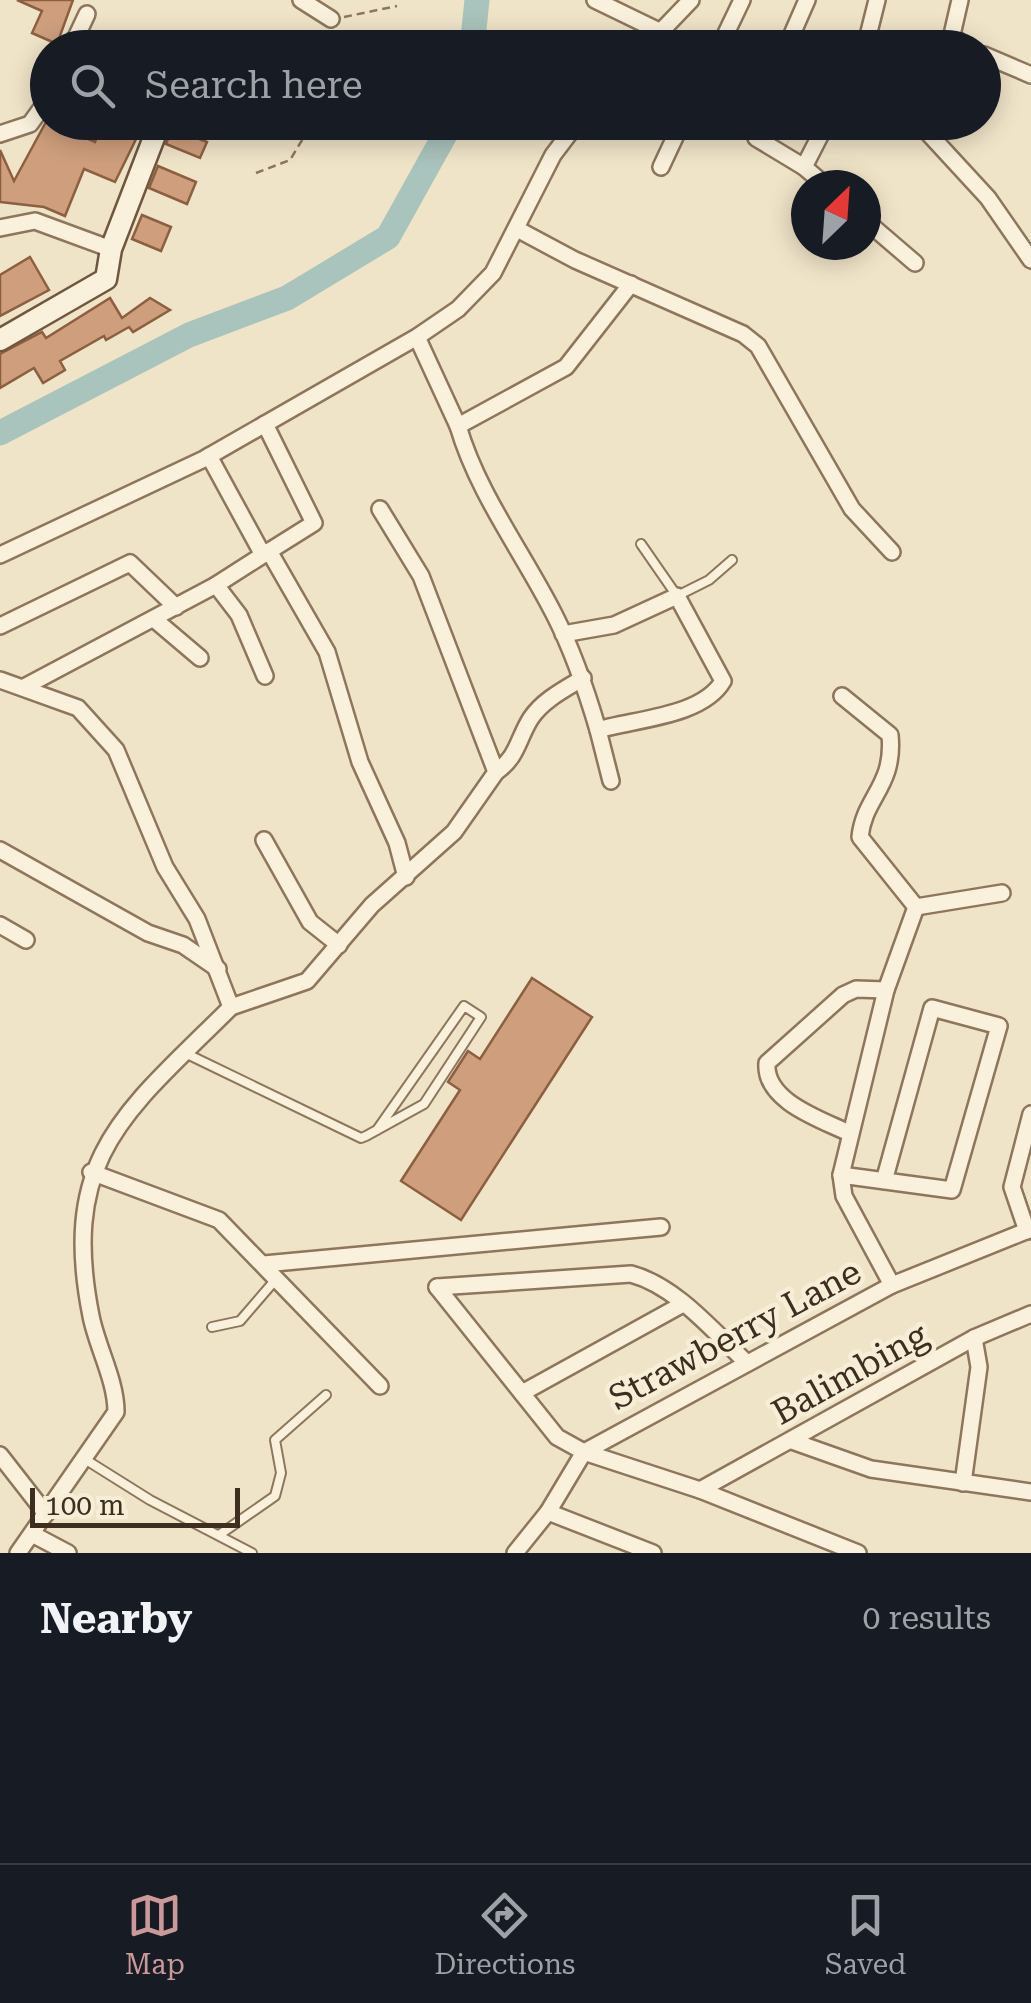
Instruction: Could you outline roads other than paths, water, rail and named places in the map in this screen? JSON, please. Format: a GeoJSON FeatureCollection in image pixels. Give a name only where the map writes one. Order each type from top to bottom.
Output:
{"type":"FeatureCollection","features":[{"type":"Feature","properties":{"kind":"street"},"geometry":{"type":"LineString","coordinates":[[301,0],[331,19]]}},
{"type":"Feature","properties":{"kind":"street"},"geometry":{"type":"LineString","coordinates":[[595,0],[655,30]]}},
{"type":"Feature","properties":{"kind":"street"},"geometry":{"type":"LineString","coordinates":[[661,30],[691,0]]}},
{"type":"Feature","properties":{"kind":"street"},"geometry":{"type":"LineString","coordinates":[[728,30],[742,0]]}},
{"type":"Feature","properties":{"kind":"street"},"geometry":{"type":"LineString","coordinates":[[794,30],[807,0]]}},
{"type":"Feature","properties":{"kind":"street"},"geometry":{"type":"LineString","coordinates":[[869,30],[877,0]]}},
{"type":"Feature","properties":{"kind":"street"},"geometry":{"type":"LineString","coordinates":[[953,30],[960,0]]}},
{"type":"Feature","properties":{"kind":"street"},"geometry":{"type":"LineString","coordinates":[[79,30],[86,14]]}},
{"type":"Feature","properties":{"kind":"street"},"geometry":{"type":"LineString","coordinates":[[1001,62],[1031,75]]}},
{"type":"Feature","properties":{"kind":"street"},"geometry":{"type":"LineString","coordinates":[[0,134],[30,124]]}},
{"type":"Feature","properties":{"kind":"street"},"geometry":{"type":"LineString","coordinates":[[0,340],[99,288],[112,264],[111,250],[153,140]]}},
{"type":"Feature","properties":{"kind":"street"},"geometry":{"type":"LineString","coordinates":[[0,555],[209,456],[417,337],[476,294],[517,229],[552,155],[564,140]]}},
{"type":"Feature","properties":{"kind":"street"},"geometry":{"type":"LineString","coordinates":[[661,167],[674,140]]}},
{"type":"Feature","properties":{"kind":"street"},"geometry":{"type":"LineString","coordinates":[[759,140],[808,170]]}},
{"type":"Feature","properties":{"kind":"street"},"geometry":{"type":"LineString","coordinates":[[804,167],[818,140]]}},
{"type":"Feature","properties":{"kind":"street"},"geometry":{"type":"LineString","coordinates":[[935,140],[988,198],[1031,260]]}},
{"type":"Feature","properties":{"kind":"street"},"geometry":{"type":"LineString","coordinates":[[0,228],[36,221],[111,250]]}},
{"type":"Feature","properties":{"kind":"street"},"geometry":{"type":"LineString","coordinates":[[517,229],[743,334],[758,346],[852,509],[892,552]]}},
{"type":"Feature","properties":{"kind":"street"},"geometry":{"type":"LineString","coordinates":[[881,233],[915,263]]}},
{"type":"Feature","properties":{"kind":"street"},"geometry":{"type":"LineString","coordinates":[[458,426],[566,367],[632,284]]}},
{"type":"Feature","properties":{"kind":"street"},"geometry":{"type":"LineString","coordinates":[[417,337],[458,426],[468,461],[583,678],[611,781]]}},
{"type":"Feature","properties":{"kind":"street"},"geometry":{"type":"LineString","coordinates":[[24,687],[216,585],[314,523],[265,424]]}},
{"type":"Feature","properties":{"kind":"street"},"geometry":{"type":"LineString","coordinates":[[209,456],[328,652],[360,762],[397,843],[406,876]]}},
{"type":"Feature","properties":{"kind":"street"},"geometry":{"type":"LineString","coordinates":[[380,509],[421,576],[496,772]]}},
{"type":"Feature","properties":{"kind":"street"},"geometry":{"type":"LineString","coordinates":[[0,626],[130,563],[176,607]]}},
{"type":"Feature","properties":{"kind":"street"},"geometry":{"type":"LineString","coordinates":[[216,585],[238,614],[265,676]]}},
{"type":"Feature","properties":{"kind":"street"},"geometry":{"type":"LineString","coordinates":[[563,634],[614,625],[678,596],[722,673],[722,685],[660,718],[598,730]]}},
{"type":"Feature","properties":{"kind":"street"},"geometry":{"type":"LineString","coordinates":[[154,619],[200,658]]}},
{"type":"Feature","properties":{"kind":"street"},"geometry":{"type":"LineString","coordinates":[[18,1553],[116,1412],[90,1315],[84,1243],[91,1172],[124,1118],[230,1007],[308,981],[372,905],[454,832],[496,772],[516,753],[528,720],[583,678]]}},
{"type":"Feature","properties":{"kind":"street"},"geometry":{"type":"LineString","coordinates":[[0,680],[78,708],[116,750],[165,867],[197,919],[230,1007]]}},
{"type":"Feature","properties":{"kind":"street"},"geometry":{"type":"LineString","coordinates":[[842,696],[890,735],[886,781],[861,825],[860,836],[916,907]]}},
{"type":"Feature","properties":{"kind":"street"},"geometry":{"type":"LineString","coordinates":[[264,840],[310,922],[340,945]]}},
{"type":"Feature","properties":{"kind":"street"},"geometry":{"type":"LineString","coordinates":[[0,850],[148,933],[183,945],[218,969]]}},
{"type":"Feature","properties":{"kind":"street"},"geometry":{"type":"LineString","coordinates":[[916,907],[1002,893]]}},
{"type":"Feature","properties":{"kind":"street"},"geometry":{"type":"LineString","coordinates":[[892,1285],[849,1207],[841,1176],[886,990],[916,907]]}},
{"type":"Feature","properties":{"kind":"street"},"geometry":{"type":"LineString","coordinates":[[0,925],[26,940]]}},
{"type":"Feature","properties":{"kind":"street"},"geometry":{"type":"LineString","coordinates":[[849,1133],[782,1097],[766,1074],[766,1062],[843,995],[856,989],[886,990]]}},
{"type":"Feature","properties":{"kind":"street"},"geometry":{"type":"LineString","coordinates":[[841,1176],[952,1190],[999,1026],[932,1008],[884,1181]]}},
{"type":"Feature","properties":{"kind":"street"},"geometry":{"type":"LineString","coordinates":[[1029,1230],[1012,1187],[1028,1141],[1031,1114]]}},
{"type":"Feature","properties":{"kind":"street"},"geometry":{"type":"LineString","coordinates":[[91,1172],[219,1220],[380,1386]]}},
{"type":"Feature","properties":{"kind":"street"},"geometry":{"type":"LineString","coordinates":[[264,1264],[661,1227]]}},
{"type":"Feature","properties":{"kind":"street","name":"Strawberry Lane"},"geometry":{"type":"LineString","coordinates":[[515,1553],[548,1512],[584,1452],[892,1285],[1029,1230]]}},
{"type":"Feature","properties":{"kind":"street"},"geometry":{"type":"LineString","coordinates":[[747,1363],[683,1304],[649,1279],[611,1272],[436,1288],[557,1437],[584,1452],[700,1490],[858,1553]]}},
{"type":"Feature","properties":{"kind":"street"},"geometry":{"type":"LineString","coordinates":[[522,1393],[683,1304]]}},
{"type":"Feature","properties":{"kind":"street","name":"Balimbing"},"geometry":{"type":"LineString","coordinates":[[700,1490],[974,1338],[1031,1314]]}},
{"type":"Feature","properties":{"kind":"street"},"geometry":{"type":"LineString","coordinates":[[962,1483],[979,1368],[974,1338]]}},
{"type":"Feature","properties":{"kind":"street"},"geometry":{"type":"LineString","coordinates":[[792,1441],[871,1469],[1031,1492]]}},
{"type":"Feature","properties":{"kind":"street"},"geometry":{"type":"LineString","coordinates":[[0,1455],[46,1514]]}},
{"type":"Feature","properties":{"kind":"street"},"geometry":{"type":"LineString","coordinates":[[548,1512],[654,1553]]}},
{"type":"Feature","properties":{"kind":"street"},"geometry":{"type":"LineString","coordinates":[[32,1534],[68,1553]]}},
{"type":"Feature","properties":{"kind":"lane"},"geometry":{"type":"LineString","coordinates":[[641,544],[678,596],[710,580],[732,560]]}},
{"type":"Feature","properties":{"kind":"lane"},"geometry":{"type":"LineString","coordinates":[[185,1053],[355,1138],[377,1130],[424,1104],[481,1018],[464,1006],[377,1130]]}},
{"type":"Feature","properties":{"kind":"lane"},"geometry":{"type":"LineString","coordinates":[[212,1328],[240,1321],[278,1277]]}},
{"type":"Feature","properties":{"kind":"lane"},"geometry":{"type":"LineString","coordinates":[[219,1535],[275,1496],[281,1474],[274,1440],[326,1395]]}},
{"type":"Feature","properties":{"kind":"lane"},"geometry":{"type":"LineString","coordinates":[[83,1458],[252,1553]]}},
{"type":"Feature","properties":{"kind":"waterway"},"geometry":{"type":"LineString","coordinates":[[474,30],[477,0]]}},
{"type":"Feature","properties":{"kind":"waterway"},"geometry":{"type":"LineString","coordinates":[[0,433],[189,335],[287,298],[388,237],[442,140]]}}]}
